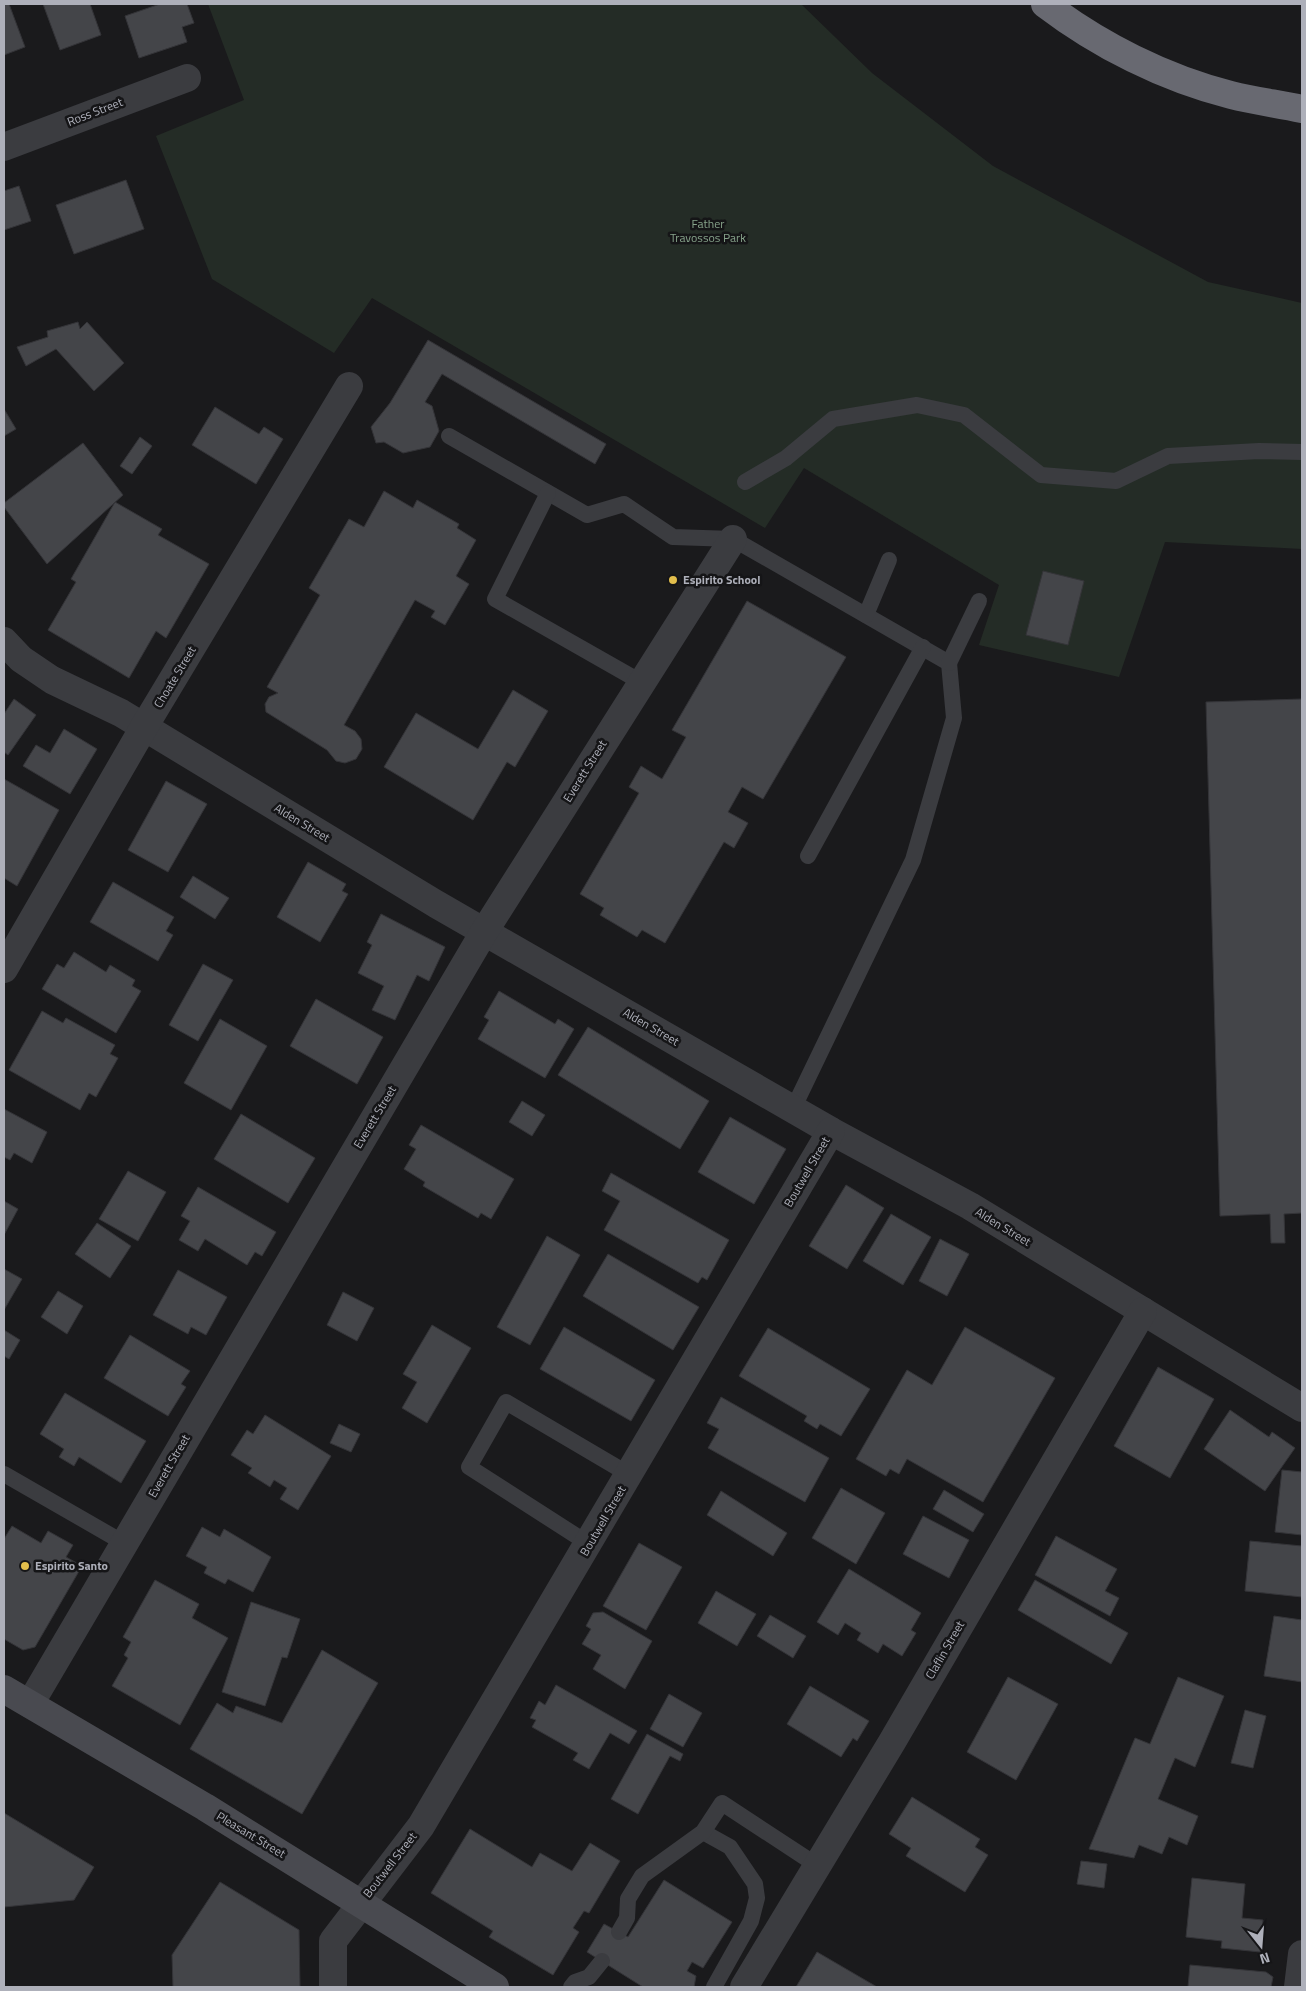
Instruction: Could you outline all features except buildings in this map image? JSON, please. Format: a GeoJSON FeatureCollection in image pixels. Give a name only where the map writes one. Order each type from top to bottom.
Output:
{"type":"FeatureCollection","features":[{"type":"Feature","properties":{"kind":"highway"},"geometry":{"type":"LineString","coordinates":[[1045,4],[1106,45],[1146,64],[1231,95],[1302,109]]}},
{"type":"Feature","properties":{"kind":"main road","name":"Pleasant Street"},"geometry":{"type":"LineString","coordinates":[[4,1689],[361,1902],[495,1987]]}},
{"type":"Feature","properties":{"kind":"street","name":"Ross Street"},"geometry":{"type":"LineString","coordinates":[[4,146],[187,78]]}},
{"type":"Feature","properties":{"kind":"street","name":"Choate Street"},"geometry":{"type":"LineString","coordinates":[[4,969],[144,727],[349,386]]}},
{"type":"Feature","properties":{"kind":"street","name":"Everett Street"},"geometry":{"type":"LineString","coordinates":[[30,1704],[484,932],[733,539]]}},
{"type":"Feature","properties":{"kind":"street","name":"Alden Street"},"geometry":{"type":"LineString","coordinates":[[4,641],[21,659],[52,680],[121,713],[484,932],[831,1131],[970,1206],[1302,1408]]}},
{"type":"Feature","properties":{"kind":"street","name":"Boutwell Street"},"geometry":{"type":"LineString","coordinates":[[333,1987],[333,1941],[421,1826],[630,1475],[831,1131]]}},
{"type":"Feature","properties":{"kind":"street","name":"Claflin Street"},"geometry":{"type":"LineString","coordinates":[[744,1987],[818,1866],[1142,1311]]}},
{"type":"Feature","properties":{"kind":"street"},"geometry":{"type":"LineString","coordinates":[[1298,1987],[1302,1954]]}},
{"type":"Feature","properties":{"kind":"lane"},"geometry":{"type":"LineString","coordinates":[[745,482],[786,458],[833,419],[917,405],[964,415],[1041,476],[1116,481],[1168,456],[1259,451],[1302,452]]}},
{"type":"Feature","properties":{"kind":"lane"},"geometry":{"type":"LineString","coordinates":[[449,436],[587,515],[624,504],[673,537],[733,539],[950,663]]}},
{"type":"Feature","properties":{"kind":"lane"},"geometry":{"type":"LineString","coordinates":[[548,493],[495,599],[641,682]]}},
{"type":"Feature","properties":{"kind":"lane"},"geometry":{"type":"LineString","coordinates":[[866,615],[889,560]]}},
{"type":"Feature","properties":{"kind":"lane"},"geometry":{"type":"LineString","coordinates":[[793,1109],[913,860],[954,718],[950,663],[979,601]]}},
{"type":"Feature","properties":{"kind":"lane"},"geometry":{"type":"LineString","coordinates":[[808,856],[923,647]]}},
{"type":"Feature","properties":{"kind":"lane"},"geometry":{"type":"LineString","coordinates":[[589,1544],[470,1467],[506,1402],[630,1475]]}},
{"type":"Feature","properties":{"kind":"lane"},"geometry":{"type":"LineString","coordinates":[[4,1474],[124,1543]]}},
{"type":"Feature","properties":{"kind":"lane"},"geometry":{"type":"LineString","coordinates":[[619,1932],[627,1918],[628,1899],[642,1876],[703,1832],[722,1803],[818,1866]]}},
{"type":"Feature","properties":{"kind":"lane"},"geometry":{"type":"LineString","coordinates":[[703,1832],[730,1847],[755,1884],[756,1891],[751,1921],[714,1987]]}},
{"type":"Feature","properties":{"kind":"lane"},"geometry":{"type":"LineString","coordinates":[[571,1987],[576,1982],[589,1977],[602,1961]]}},
{"type":"Feature","properties":{"kind":"green space","name":"Father Travossos Park"},"geometry":{"type":"Polygon","coordinates":[[[208,4],[801,4],[872,73],[993,166],[1208,282],[1302,303],[1302,549],[1165,542],[1119,677],[979,645],[999,585],[804,468],[765,528],[372,298],[334,353],[212,279],[156,136],[244,100],[208,4]]]}},
{"type":"Feature","properties":{"kind":"place","name":"Espirito School"},"geometry":{"type":"Point","coordinates":[673,580]}},
{"type":"Feature","properties":{"kind":"place","name":"Espirito Santo"},"geometry":{"type":"Point","coordinates":[25,1566]}}]}
